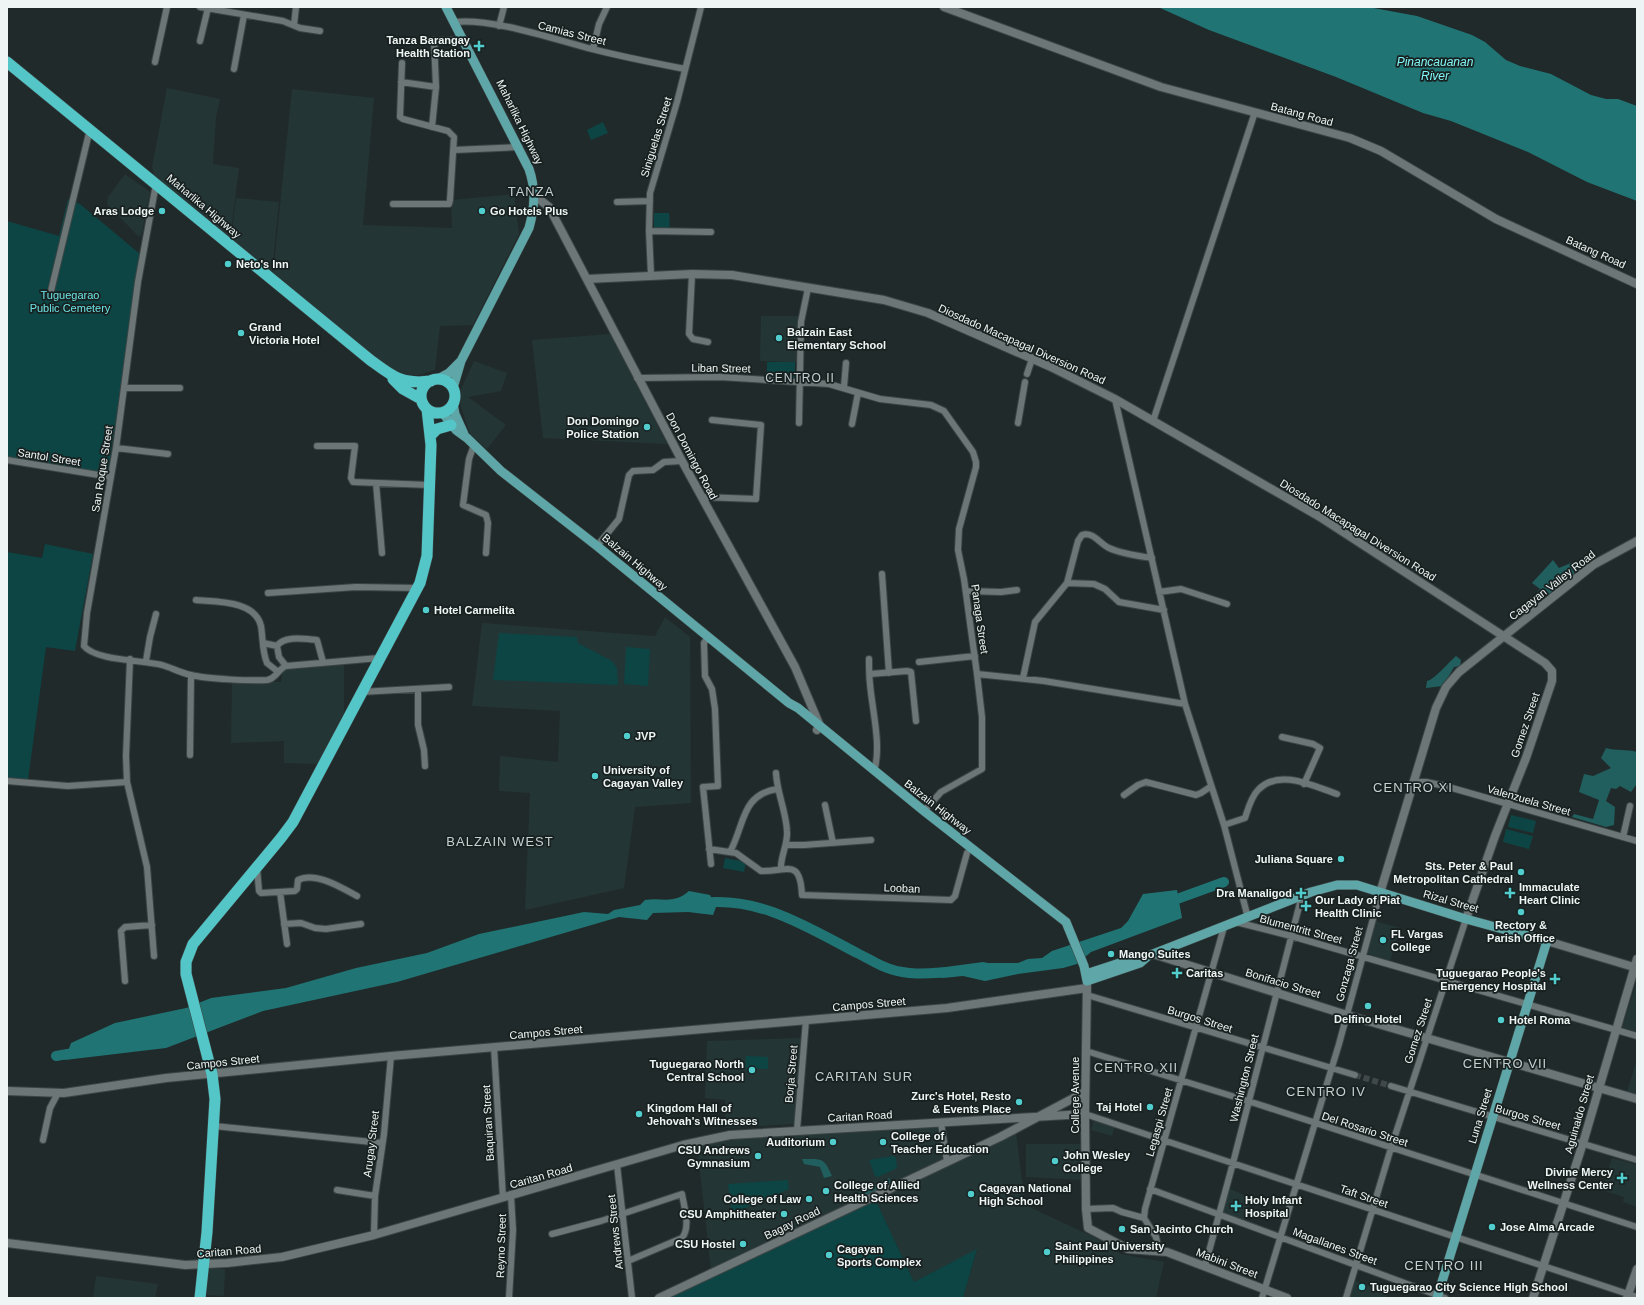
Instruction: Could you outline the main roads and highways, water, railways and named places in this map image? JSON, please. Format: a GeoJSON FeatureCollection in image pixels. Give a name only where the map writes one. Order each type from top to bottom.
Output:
{"type":"FeatureCollection","features":[{"type":"Feature","properties":{"kind":"highway","name":"Maharlika Highway"},"geometry":{"type":"LineString","coordinates":[[7,62],[384,371],[403,389],[424,404]]}},
{"type":"Feature","properties":{"kind":"highway","name":"Maharlika Highway"},"geometry":{"type":"LineString","coordinates":[[384,371],[402,381],[416,383],[434,380]]}},
{"type":"Feature","properties":{"kind":"highway"},"geometry":{"type":"LineString","coordinates":[[200,1298],[215,1098],[212,1074],[186,974],[186,962],[193,944],[282,838],[302,807],[361,692],[417,588],[425,569],[427,556],[430,436],[424,404],[423,388],[434,380],[445,381],[453,388],[455,396],[449,409],[441,412],[430,436]]}},
{"type":"Feature","properties":{"kind":"highway"},"geometry":{"type":"LineString","coordinates":[[424,404],[441,412]]}},
{"type":"Feature","properties":{"kind":"highway"},"geometry":{"type":"LineString","coordinates":[[430,436],[437,429],[451,425]]}},
{"type":"Feature","properties":{"kind":"main road","name":"Maharlika Highway"},"geometry":{"type":"LineString","coordinates":[[446,7],[519,147],[532,176],[535,196],[534,212],[529,228],[461,361],[453,388]]}},
{"type":"Feature","properties":{"kind":"main road","name":"Batang Road"},"geometry":{"type":"LineString","coordinates":[[944,7],[1142,81],[1350,138],[1381,151],[1496,219],[1534,238],[1594,262],[1637,284]]}},
{"type":"Feature","properties":{"kind":"main road","name":"Don Domingo Road"},"geometry":{"type":"LineString","coordinates":[[535,196],[549,207],[682,462],[795,668],[818,728]]}},
{"type":"Feature","properties":{"kind":"main road","name":"Diosdado Macapagal Diversion Road"},"geometry":{"type":"LineString","coordinates":[[587,279],[692,274],[732,275],[902,305],[928,313],[1032,359],[1114,399],[1320,517],[1504,637]]}},
{"type":"Feature","properties":{"kind":"main road","name":"Maharlika Highway"},"geometry":{"type":"LineString","coordinates":[[434,380],[449,373],[461,361]]}},
{"type":"Feature","properties":{"kind":"main road"},"geometry":{"type":"LineString","coordinates":[[453,403],[460,427],[471,442]]}},
{"type":"Feature","properties":{"kind":"main road"},"geometry":{"type":"LineString","coordinates":[[441,412],[451,425],[471,442]]}},
{"type":"Feature","properties":{"kind":"main road","name":"Balzain Highway"},"geometry":{"type":"LineString","coordinates":[[471,442],[499,469],[597,546],[789,703],[968,853],[1071,933]]}},
{"type":"Feature","properties":{"kind":"main road","name":"Cagayan Valley Road"},"geometry":{"type":"LineString","coordinates":[[1504,637],[1593,565],[1637,541]]}},
{"type":"Feature","properties":{"kind":"main road","name":"Gonzaga Street"},"geometry":{"type":"LineString","coordinates":[[1380,892],[1432,719],[1446,687],[1459,672],[1504,637]]}},
{"type":"Feature","properties":{"kind":"main road","name":"Gomez Street"},"geometry":{"type":"LineString","coordinates":[[1466,919],[1526,758],[1553,675],[1550,667],[1545,663],[1504,637]]}},
{"type":"Feature","properties":{"kind":"main road","name":"Balzain Highway"},"geometry":{"type":"LineString","coordinates":[[818,728],[1066,922],[1071,933],[1086,981]]}},
{"type":"Feature","properties":{"kind":"main road","name":"Rizal Street"},"geometry":{"type":"LineString","coordinates":[[1086,981],[1140,963],[1151,955],[1248,918],[1302,895],[1342,884],[1380,892],[1466,919],[1636,965]]}},
{"type":"Feature","properties":{"kind":"main road","name":"Luna Street"},"geometry":{"type":"LineString","coordinates":[[1440,1297],[1455,1238],[1547,940]]}},
{"type":"Feature","properties":{"kind":"main road","name":"Bonifacio Street"},"geometry":{"type":"LineString","coordinates":[[1151,955],[1347,1015],[1637,1099]]}},
{"type":"Feature","properties":{"kind":"main road","name":"Aguinaldo Street"},"geometry":{"type":"LineString","coordinates":[[1534,1298],[1562,1202],[1583,1142],[1615,1030],[1636,965]]}},
{"type":"Feature","properties":{"kind":"main road","name":"Campos Street"},"geometry":{"type":"LineString","coordinates":[[7,1093],[58,1093],[212,1074],[391,1056],[947,1008],[1086,981]]}},
{"type":"Feature","properties":{"kind":"main road","name":"College Avenue"},"geometry":{"type":"LineString","coordinates":[[1086,981],[1085,1114],[1086,1209],[1088,1228],[1091,1231],[1128,1249],[1135,1251],[1159,1251]]}},
{"type":"Feature","properties":{"kind":"main road","name":"Bagay Road"},"geometry":{"type":"LineString","coordinates":[[659,1298],[1000,1137],[1085,1092]]}},
{"type":"Feature","properties":{"kind":"main road","name":"Caritan Road"},"geometry":{"type":"LineString","coordinates":[[7,1242],[166,1263],[203,1265],[282,1257],[374,1235],[683,1145],[730,1135],[1085,1114]]}},
{"type":"Feature","properties":{"kind":"main road","name":"Mabini Street"},"geometry":{"type":"LineString","coordinates":[[1159,1251],[1173,1254],[1287,1298]]}},
{"type":"Feature","properties":{"kind":"main road"},"geometry":{"type":"LineString","coordinates":[[1628,1296],[1637,1269]]}},
{"type":"Feature","properties":{"kind":"water","name":"Pinancauanan River"},"geometry":{"type":"Polygon","coordinates":[[[1158,7],[1368,7],[1417,16],[1472,35],[1485,42],[1506,60],[1520,66],[1551,74],[1591,95],[1606,99],[1618,99],[1637,106],[1637,201],[1587,182],[1528,152],[1451,121],[1423,113],[1336,77],[1209,30],[1158,7]]]}},
{"type":"Feature","properties":{"kind":"water"},"geometry":{"type":"Polygon","coordinates":[[[1177,890],[1182,918],[1091,952],[1077,964],[1063,968],[1018,974],[985,981],[963,976],[941,978],[938,968],[983,962],[1018,963],[1028,959],[1042,958],[1052,951],[1121,928],[1128,921],[1143,894],[1177,890]]]}},
{"type":"Feature","properties":{"kind":"water"},"geometry":{"type":"Polygon","coordinates":[[[689,891],[710,895],[716,907],[713,915],[688,912],[653,913],[647,920],[619,917],[397,982],[263,1011],[166,1048],[65,1060],[71,1043],[115,1023],[186,1008],[211,998],[286,988],[356,968],[427,953],[479,934],[584,912],[608,914],[614,910],[640,905],[645,900],[667,900],[678,898],[689,891]]]}},
{"type":"Feature","properties":{"kind":"waterway"},"geometry":{"type":"LineString","coordinates":[[1166,903],[1224,882]]}},
{"type":"Feature","properties":{"kind":"waterway"},"geometry":{"type":"LineString","coordinates":[[701,903],[723,902],[743,904],[763,909],[820,933],[886,968],[906,973],[922,974],[953,972]]}},
{"type":"Feature","properties":{"kind":"waterway"},"geometry":{"type":"LineString","coordinates":[[56,1056],[79,1052]]}},
{"type":"Feature","properties":{"kind":"tunnel"},"geometry":{"type":"LineString","coordinates":[[1355,1075],[1391,1086]]}},
{"type":"Feature","properties":{"kind":"place","name":"Tanza Barangay Health Station"},"geometry":{"type":"Point","coordinates":[479,46]}},
{"type":"Feature","properties":{"kind":"place","name":"Aras Lodge"},"geometry":{"type":"Point","coordinates":[162,211]}},
{"type":"Feature","properties":{"kind":"place","name":"Go Hotels Plus"},"geometry":{"type":"Point","coordinates":[482,211]}},
{"type":"Feature","properties":{"kind":"place","name":"Neto's Inn"},"geometry":{"type":"Point","coordinates":[228,264]}},
{"type":"Feature","properties":{"kind":"place","name":"Grand Victoria Hotel"},"geometry":{"type":"Point","coordinates":[241,333]}},
{"type":"Feature","properties":{"kind":"place","name":"Balzain East Elementary School"},"geometry":{"type":"Point","coordinates":[779,338]}},
{"type":"Feature","properties":{"kind":"place","name":"Don Domingo Police Station"},"geometry":{"type":"Point","coordinates":[647,427]}},
{"type":"Feature","properties":{"kind":"place","name":"Hotel Carmelita"},"geometry":{"type":"Point","coordinates":[426,610]}},
{"type":"Feature","properties":{"kind":"place","name":"JVP"},"geometry":{"type":"Point","coordinates":[627,736]}},
{"type":"Feature","properties":{"kind":"place","name":"University of Cagayan Valley"},"geometry":{"type":"Point","coordinates":[595,776]}},
{"type":"Feature","properties":{"kind":"place","name":"Juliana Square"},"geometry":{"type":"Point","coordinates":[1341,859]}},
{"type":"Feature","properties":{"kind":"place","name":"Sts. Peter & Paul Metropolitan Cathedral"},"geometry":{"type":"Point","coordinates":[1521,872]}},
{"type":"Feature","properties":{"kind":"place","name":"Dra Manaligod"},"geometry":{"type":"Point","coordinates":[1301,893]}},
{"type":"Feature","properties":{"kind":"place","name":"Immaculate Heart Clinic"},"geometry":{"type":"Point","coordinates":[1510,893]}},
{"type":"Feature","properties":{"kind":"place","name":"Our Lady of Piat Health Clinic"},"geometry":{"type":"Point","coordinates":[1306,906]}},
{"type":"Feature","properties":{"kind":"place","name":"Rectory & Parish Office"},"geometry":{"type":"Point","coordinates":[1521,912]}},
{"type":"Feature","properties":{"kind":"place","name":"FL Vargas College"},"geometry":{"type":"Point","coordinates":[1383,940]}},
{"type":"Feature","properties":{"kind":"place","name":"Mango Suites"},"geometry":{"type":"Point","coordinates":[1111,954]}},
{"type":"Feature","properties":{"kind":"place","name":"Caritas"},"geometry":{"type":"Point","coordinates":[1177,973]}},
{"type":"Feature","properties":{"kind":"place","name":"Tuguegarao People's Emergency Hospital"},"geometry":{"type":"Point","coordinates":[1555,979]}},
{"type":"Feature","properties":{"kind":"place","name":"Delfino Hotel"},"geometry":{"type":"Point","coordinates":[1368,1006]}},
{"type":"Feature","properties":{"kind":"place","name":"Hotel Roma"},"geometry":{"type":"Point","coordinates":[1501,1020]}},
{"type":"Feature","properties":{"kind":"place","name":"Tuguegarao North Central School"},"geometry":{"type":"Point","coordinates":[752,1070]}},
{"type":"Feature","properties":{"kind":"place","name":"Zurc's Hotel, Resto & Events Place"},"geometry":{"type":"Point","coordinates":[1019,1102]}},
{"type":"Feature","properties":{"kind":"place","name":"Taj Hotel"},"geometry":{"type":"Point","coordinates":[1150,1107]}},
{"type":"Feature","properties":{"kind":"place","name":"Kingdom Hall of Jehovah's Witnesses"},"geometry":{"type":"Point","coordinates":[639,1114]}},
{"type":"Feature","properties":{"kind":"place","name":"Auditorium"},"geometry":{"type":"Point","coordinates":[833,1142]}},
{"type":"Feature","properties":{"kind":"place","name":"College of Teacher Education"},"geometry":{"type":"Point","coordinates":[883,1142]}},
{"type":"Feature","properties":{"kind":"place","name":"CSU Andrews Gymnasium"},"geometry":{"type":"Point","coordinates":[758,1156]}},
{"type":"Feature","properties":{"kind":"place","name":"John Wesley College"},"geometry":{"type":"Point","coordinates":[1055,1161]}},
{"type":"Feature","properties":{"kind":"place","name":"Divine Mercy Wellness Center"},"geometry":{"type":"Point","coordinates":[1622,1178]}},
{"type":"Feature","properties":{"kind":"place","name":"College of Allied Health Sciences"},"geometry":{"type":"Point","coordinates":[826,1191]}},
{"type":"Feature","properties":{"kind":"place","name":"Cagayan National High School"},"geometry":{"type":"Point","coordinates":[971,1194]}},
{"type":"Feature","properties":{"kind":"place","name":"College of Law"},"geometry":{"type":"Point","coordinates":[809,1199]}},
{"type":"Feature","properties":{"kind":"place","name":"Holy Infant Hospital"},"geometry":{"type":"Point","coordinates":[1236,1206]}},
{"type":"Feature","properties":{"kind":"place","name":"CSU Amphitheater"},"geometry":{"type":"Point","coordinates":[784,1214]}},
{"type":"Feature","properties":{"kind":"place","name":"Jose Alma Arcade"},"geometry":{"type":"Point","coordinates":[1492,1227]}},
{"type":"Feature","properties":{"kind":"place","name":"San Jacinto Church"},"geometry":{"type":"Point","coordinates":[1122,1229]}},
{"type":"Feature","properties":{"kind":"place","name":"CSU Hostel"},"geometry":{"type":"Point","coordinates":[743,1244]}},
{"type":"Feature","properties":{"kind":"place","name":"Saint Paul University Philippines"},"geometry":{"type":"Point","coordinates":[1047,1252]}},
{"type":"Feature","properties":{"kind":"place","name":"Cagayan Sports Complex"},"geometry":{"type":"Point","coordinates":[829,1255]}},
{"type":"Feature","properties":{"kind":"place","name":"Tuguegarao City Science High School"},"geometry":{"type":"Point","coordinates":[1362,1287]}},
{"type":"Feature","properties":{"kind":"district","name":"TANZA"},"geometry":{"type":"Point","coordinates":[531,191]}},
{"type":"Feature","properties":{"kind":"district","name":"CENTRO II"},"geometry":{"type":"Point","coordinates":[800,378]}},
{"type":"Feature","properties":{"kind":"district","name":"CENTRO XI"},"geometry":{"type":"Point","coordinates":[1413,787]}},
{"type":"Feature","properties":{"kind":"district","name":"BALZAIN WEST"},"geometry":{"type":"Point","coordinates":[500,841]}},
{"type":"Feature","properties":{"kind":"district","name":"CENTRO VII"},"geometry":{"type":"Point","coordinates":[1505,1063]}},
{"type":"Feature","properties":{"kind":"district","name":"CENTRO XII"},"geometry":{"type":"Point","coordinates":[1136,1067]}},
{"type":"Feature","properties":{"kind":"district","name":"CARITAN SUR"},"geometry":{"type":"Point","coordinates":[864,1076]}},
{"type":"Feature","properties":{"kind":"district","name":"CENTRO IV"},"geometry":{"type":"Point","coordinates":[1326,1091]}},
{"type":"Feature","properties":{"kind":"district","name":"CENTRO III"},"geometry":{"type":"Point","coordinates":[1444,1265]}},
{"type":"Feature","properties":{"kind":"park label","name":"Tuguegarao Public Cemetery"},"geometry":{"type":"Point","coordinates":[70,301]}}]}
